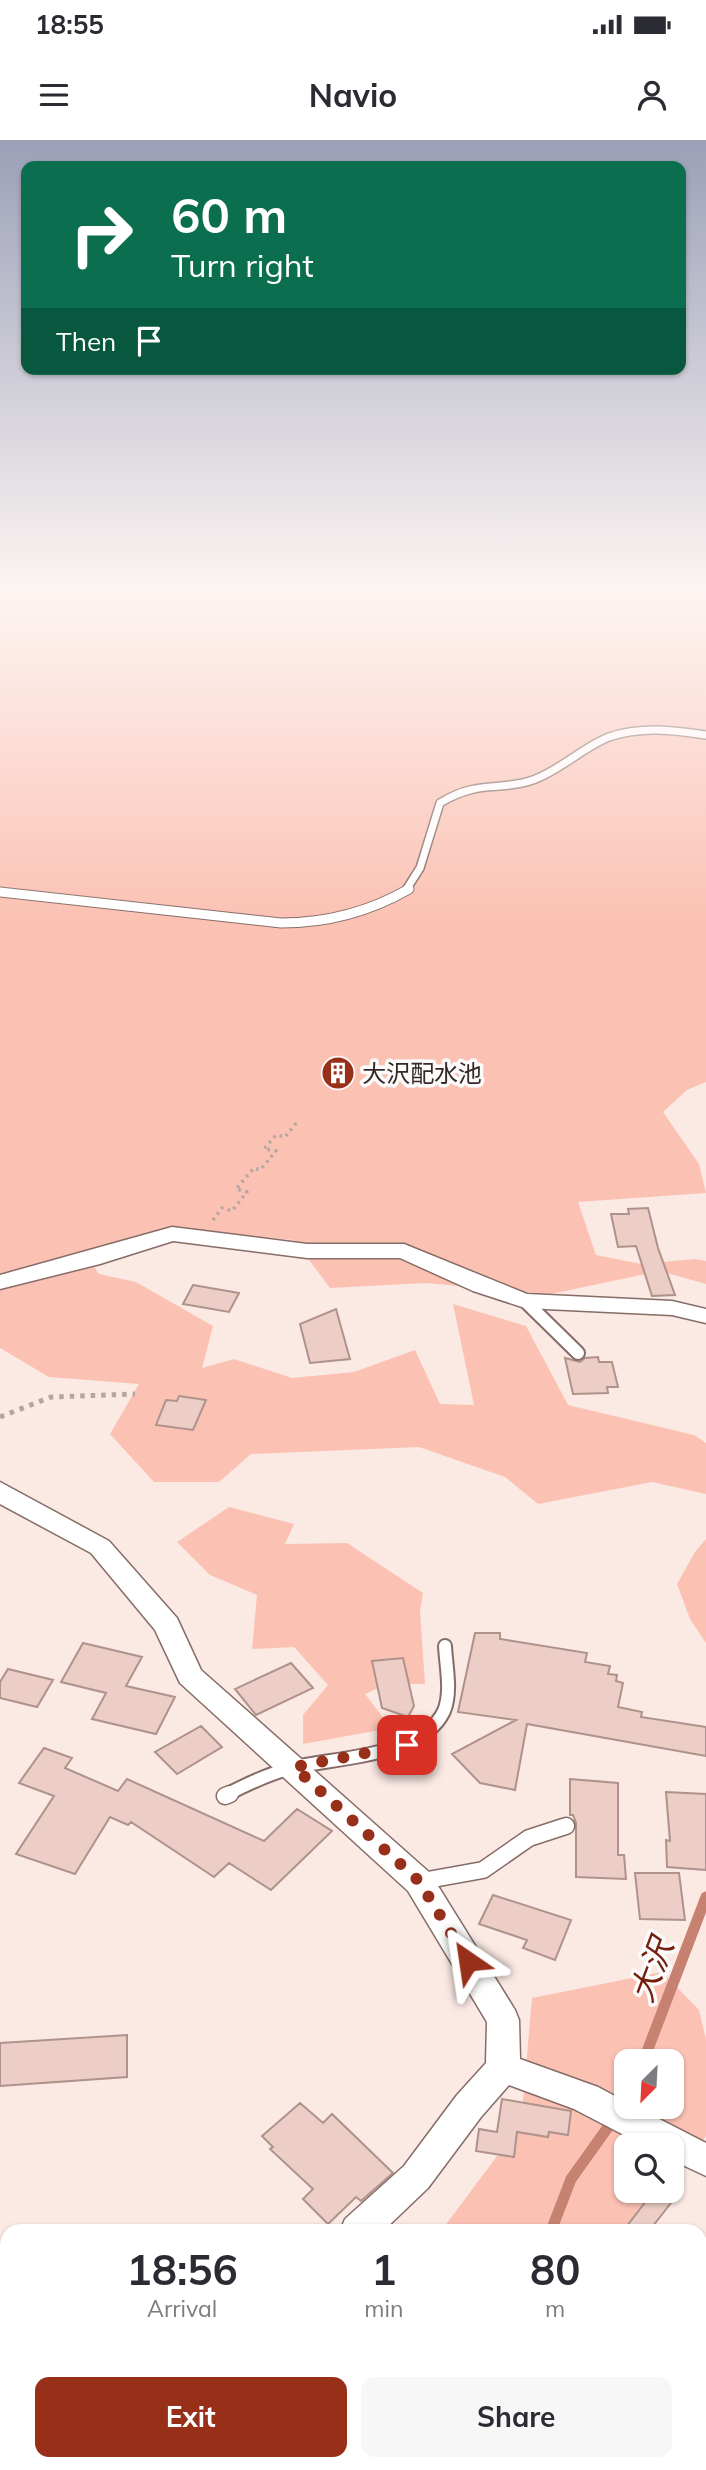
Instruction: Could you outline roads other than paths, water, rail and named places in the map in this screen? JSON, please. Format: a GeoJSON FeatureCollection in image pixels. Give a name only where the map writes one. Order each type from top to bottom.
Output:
{"type":"FeatureCollection","features":[{"type":"Feature","properties":{"kind":"street"},"geometry":{"type":"LineString","coordinates":[[0,1282],[92,1259],[172,1234],[307,1251],[404,1251],[481,1286],[526,1301],[672,1308],[706,1316]]}},
{"type":"Feature","properties":{"kind":"street"},"geometry":{"type":"LineString","coordinates":[[0,1490],[9,1498],[100,1547],[167,1625],[190,1676],[419,1881],[503,2020],[503,2068],[469,2106],[416,2177],[366,2224]]}},
{"type":"Feature","properties":{"kind":"street"},"geometry":{"type":"LineString","coordinates":[[503,2068],[586,2098],[706,2160]]}},
{"type":"Feature","properties":{"kind":"lane"},"geometry":{"type":"LineString","coordinates":[[0,892],[281,923],[319,923],[373,908],[409,889],[420,869],[440,803],[456,793],[472,787],[533,780],[610,737],[664,728],[706,735]]}},
{"type":"Feature","properties":{"kind":"lane"},"geometry":{"type":"LineString","coordinates":[[526,1301],[578,1353]]}},
{"type":"Feature","properties":{"kind":"lane"},"geometry":{"type":"LineString","coordinates":[[225,1796],[259,1777],[294,1767],[407,1745],[432,1729],[444,1709],[445,1646]]}},
{"type":"Feature","properties":{"kind":"lane"},"geometry":{"type":"LineString","coordinates":[[419,1881],[483,1870],[529,1838],[566,1826]]}},
{"type":"Feature","properties":{"kind":"waterway","name":"大沢"},"geometry":{"type":"LineString","coordinates":[[648,2049],[706,1897]]}},
{"type":"Feature","properties":{"kind":"waterway","name":"大沢"},"geometry":{"type":"LineString","coordinates":[[554,2224],[571,2179],[614,2119]]}},
{"type":"Feature","properties":{"kind":"place","name":"大沢配水池"},"geometry":{"type":"Point","coordinates":[338,1073]}}]}
